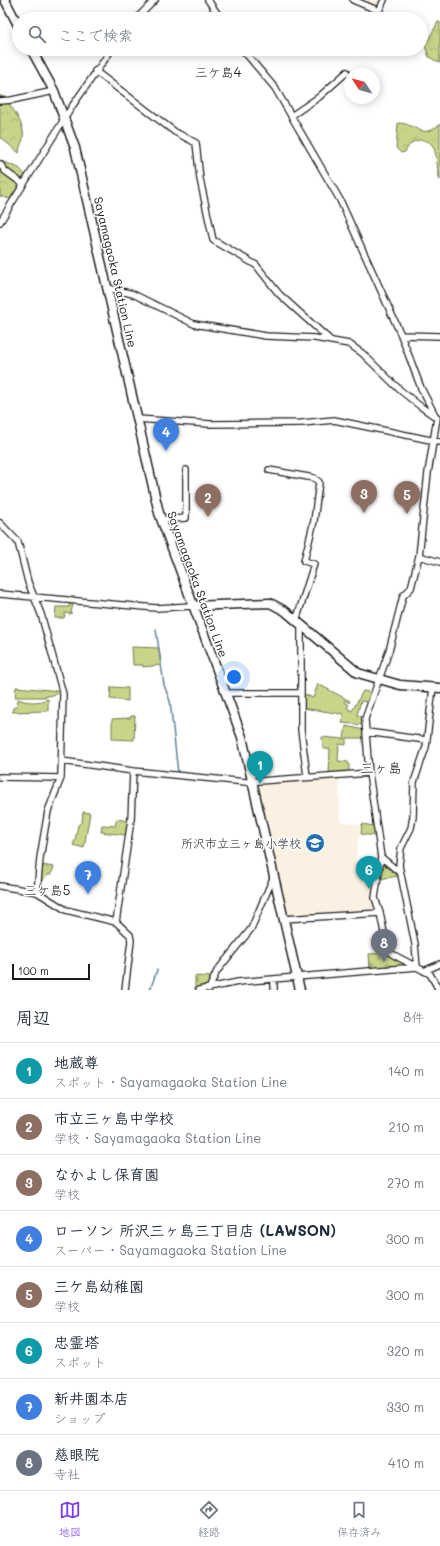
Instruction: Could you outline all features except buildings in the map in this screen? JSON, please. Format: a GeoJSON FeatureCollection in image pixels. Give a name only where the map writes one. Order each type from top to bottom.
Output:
{"type":"FeatureCollection","features":[{"type":"Feature","properties":{"kind":"main road"},"geometry":{"type":"LineString","coordinates":[[5,0],[12,14]]}},
{"type":"Feature","properties":{"kind":"main road","name":"Sayamagaoka Station Line"},"geometry":{"type":"LineString","coordinates":[[35,56],[54,91],[65,117],[82,176],[161,520],[242,737],[300,990]]}},
{"type":"Feature","properties":{"kind":"main road"},"geometry":{"type":"LineString","coordinates":[[193,606],[270,603],[285,611],[351,668],[378,680],[416,688],[436,687]]}},
{"type":"Feature","properties":{"kind":"street"},"geometry":{"type":"LineString","coordinates":[[143,12],[155,0]]}},
{"type":"Feature","properties":{"kind":"street"},"geometry":{"type":"LineString","coordinates":[[208,0],[216,12]]}},
{"type":"Feature","properties":{"kind":"street"},"geometry":{"type":"LineString","coordinates":[[353,0],[377,10],[380,9],[384,0]]}},
{"type":"Feature","properties":{"kind":"street"},"geometry":{"type":"LineString","coordinates":[[0,222],[65,117],[107,56]]}},
{"type":"Feature","properties":{"kind":"street"},"geometry":{"type":"LineString","coordinates":[[248,56],[275,88],[340,200],[401,336],[421,388],[438,419],[433,441],[419,556],[411,588],[402,596],[389,651],[366,714],[366,732],[380,857],[374,894],[380,913],[388,950],[394,956],[430,974],[439,990]]}},
{"type":"Feature","properties":{"kind":"street"},"geometry":{"type":"LineString","coordinates":[[95,71],[175,132],[196,143],[200,179],[213,240],[256,265],[279,294],[329,339]]}},
{"type":"Feature","properties":{"kind":"street"},"geometry":{"type":"LineString","coordinates":[[292,116],[319,97],[344,75]]}},
{"type":"Feature","properties":{"kind":"street"},"geometry":{"type":"LineString","coordinates":[[0,101],[12,100],[54,91]]}},
{"type":"Feature","properties":{"kind":"street"},"geometry":{"type":"LineString","coordinates":[[0,164],[6,171],[24,184]]}},
{"type":"Feature","properties":{"kind":"street"},"geometry":{"type":"LineString","coordinates":[[108,288],[133,294],[194,324],[266,336],[329,339],[340,341],[355,347],[400,390],[438,419]]}},
{"type":"Feature","properties":{"kind":"street"},"geometry":{"type":"LineString","coordinates":[[401,336],[440,336]]}},
{"type":"Feature","properties":{"kind":"street"},"geometry":{"type":"LineString","coordinates":[[137,419],[210,424],[302,423],[334,420],[440,442]]}},
{"type":"Feature","properties":{"kind":"street"},"geometry":{"type":"LineString","coordinates":[[161,520],[186,518],[186,470]]}},
{"type":"Feature","properties":{"kind":"street"},"geometry":{"type":"LineString","coordinates":[[269,470],[314,478],[319,482],[314,521],[304,561],[314,564],[299,623],[301,730],[307,776]]}},
{"type":"Feature","properties":{"kind":"street"},"geometry":{"type":"LineString","coordinates":[[0,523],[18,542],[34,598],[41,614],[63,694],[61,778],[48,811],[40,858],[37,892]]}},
{"type":"Feature","properties":{"kind":"street"},"geometry":{"type":"LineString","coordinates":[[419,556],[440,562]]}},
{"type":"Feature","properties":{"kind":"street"},"geometry":{"type":"LineString","coordinates":[[0,594],[156,608],[193,606]]}},
{"type":"Feature","properties":{"kind":"street"},"geometry":{"type":"LineString","coordinates":[[417,967],[416,944],[399,872],[401,848],[411,828],[413,817],[414,782],[426,740],[436,687]]}},
{"type":"Feature","properties":{"kind":"street"},"geometry":{"type":"LineString","coordinates":[[226,693],[300,693]]}},
{"type":"Feature","properties":{"kind":"street"},"geometry":{"type":"LineString","coordinates":[[366,732],[426,740]]}},
{"type":"Feature","properties":{"kind":"street"},"geometry":{"type":"LineString","coordinates":[[62,761],[134,771],[253,782],[307,776],[370,773]]}},
{"type":"Feature","properties":{"kind":"street"},"geometry":{"type":"LineString","coordinates":[[116,922],[131,820],[134,771]]}},
{"type":"Feature","properties":{"kind":"street"},"geometry":{"type":"LineString","coordinates":[[0,777],[61,778]]}},
{"type":"Feature","properties":{"kind":"street"},"geometry":{"type":"LineString","coordinates":[[380,857],[399,872]]}},
{"type":"Feature","properties":{"kind":"street"},"geometry":{"type":"LineString","coordinates":[[209,989],[217,971],[251,928],[274,876]]}},
{"type":"Feature","properties":{"kind":"street"},"geometry":{"type":"LineString","coordinates":[[0,886],[37,892],[66,910],[116,922],[130,935],[131,941],[125,990]]}},
{"type":"Feature","properties":{"kind":"street"},"geometry":{"type":"LineString","coordinates":[[284,919],[380,913]]}},
{"type":"Feature","properties":{"kind":"street"},"geometry":{"type":"LineString","coordinates":[[424,970],[440,964]]}},
{"type":"Feature","properties":{"kind":"street"},"geometry":{"type":"LineString","coordinates":[[199,990],[238,982],[417,967]]}},
{"type":"Feature","properties":{"kind":"street"},"geometry":{"type":"LineString","coordinates":[[274,980],[274,990]]}},
{"type":"Feature","properties":{"kind":"shaded area"},"geometry":{"type":"Polygon","coordinates":[[[361,0],[382,0],[380,6],[377,7],[361,0]]]}},
{"type":"Feature","properties":{"kind":"shaded area","name":"所沢市立三ヶ島小学校"},"geometry":{"type":"Polygon","coordinates":[[[339,776],[340,821],[361,825],[355,861],[378,866],[372,897],[377,909],[375,912],[290,916],[287,914],[259,787],[263,785],[262,781],[339,776]]]}},
{"type":"Feature","properties":{"kind":"green space"},"geometry":{"type":"Polygon","coordinates":[[[438,22],[440,22],[440,63],[429,57],[428,40],[438,22]]]}},
{"type":"Feature","properties":{"kind":"green space"},"geometry":{"type":"Polygon","coordinates":[[[0,95],[8,103],[20,121],[22,127],[23,138],[19,153],[0,137],[0,95]]]}},
{"type":"Feature","properties":{"kind":"green space"},"geometry":{"type":"Polygon","coordinates":[[[398,123],[423,131],[434,129],[440,124],[440,180],[434,149],[427,141],[418,140],[413,142],[405,152],[401,153],[396,148],[398,123]]]}},
{"type":"Feature","properties":{"kind":"green space"},"geometry":{"type":"Polygon","coordinates":[[[4,162],[19,168],[25,175],[10,199],[0,196],[0,163],[4,162]]]}},
{"type":"Feature","properties":{"kind":"green space"},"geometry":{"type":"Polygon","coordinates":[[[70,602],[73,603],[71,614],[65,613],[64,618],[55,618],[56,607],[69,607],[70,602]]]}},
{"type":"Feature","properties":{"kind":"green space"},"geometry":{"type":"Polygon","coordinates":[[[132,647],[159,648],[161,665],[143,667],[143,665],[133,665],[132,647]]]}},
{"type":"Feature","properties":{"kind":"green space"},"geometry":{"type":"Polygon","coordinates":[[[318,684],[350,701],[349,703],[345,700],[344,702],[349,705],[347,708],[352,711],[363,691],[369,692],[371,694],[369,702],[361,701],[357,715],[364,718],[364,725],[342,723],[343,714],[302,708],[302,693],[313,698],[318,684]]]}},
{"type":"Feature","properties":{"kind":"green space"},"geometry":{"type":"Polygon","coordinates":[[[16,687],[60,691],[61,693],[44,697],[15,697],[16,687]]]}},
{"type":"Feature","properties":{"kind":"green space"},"geometry":{"type":"Polygon","coordinates":[[[111,687],[128,688],[128,701],[110,699],[111,687]]]}},
{"type":"Feature","properties":{"kind":"green space"},"geometry":{"type":"Polygon","coordinates":[[[18,699],[33,702],[48,699],[48,711],[12,712],[13,708],[17,706],[18,699]]]}},
{"type":"Feature","properties":{"kind":"green space"},"geometry":{"type":"Polygon","coordinates":[[[131,716],[135,716],[134,740],[112,739],[112,719],[130,718],[131,716]]]}},
{"type":"Feature","properties":{"kind":"green space"},"geometry":{"type":"Polygon","coordinates":[[[346,726],[364,730],[365,738],[346,738],[346,745],[339,744],[338,761],[348,762],[349,773],[329,774],[330,749],[323,749],[322,737],[344,739],[346,726]]]}},
{"type":"Feature","properties":{"kind":"green space"},"geometry":{"type":"Polygon","coordinates":[[[83,812],[90,813],[84,848],[73,845],[78,825],[82,822],[83,812]]]}},
{"type":"Feature","properties":{"kind":"green space"},"geometry":{"type":"Polygon","coordinates":[[[117,819],[128,821],[126,835],[101,832],[102,825],[115,826],[117,819]]]}},
{"type":"Feature","properties":{"kind":"green space"},"geometry":{"type":"Polygon","coordinates":[[[362,824],[374,826],[375,836],[361,834],[362,824]]]}},
{"type":"Feature","properties":{"kind":"green space"},"geometry":{"type":"Polygon","coordinates":[[[384,861],[398,873],[399,876],[379,879],[381,862],[384,861]]]}},
{"type":"Feature","properties":{"kind":"green space"},"geometry":{"type":"Polygon","coordinates":[[[41,865],[54,867],[51,874],[46,876],[42,881],[43,894],[40,892],[38,886],[41,865]]]}},
{"type":"Feature","properties":{"kind":"green space"},"geometry":{"type":"Polygon","coordinates":[[[388,953],[410,966],[370,970],[369,954],[388,953]]]}},
{"type":"Feature","properties":{"kind":"green space"},"geometry":{"type":"Polygon","coordinates":[[[195,976],[212,977],[206,987],[195,989],[195,976]]]}},
{"type":"Feature","properties":{"kind":"waterway"},"geometry":{"type":"LineString","coordinates":[[156,629],[164,685],[170,701],[178,773]]}},
{"type":"Feature","properties":{"kind":"waterway"},"geometry":{"type":"LineString","coordinates":[[150,990],[157,970]]}},
{"type":"Feature","properties":{"kind":"place","name":"ローソン 所沢三ヶ島三丁目店 (LAWSON)"},"geometry":{"type":"Point","coordinates":[166,451]}},
{"type":"Feature","properties":{"kind":"place","name":"なかよし保育園"},"geometry":{"type":"Point","coordinates":[364,513]}},
{"type":"Feature","properties":{"kind":"place","name":"三ケ島幼稚園"},"geometry":{"type":"Point","coordinates":[407,514]}},
{"type":"Feature","properties":{"kind":"place","name":"市立三ヶ島中学校"},"geometry":{"type":"Point","coordinates":[208,517]}},
{"type":"Feature","properties":{"kind":"place","name":"地蔵尊"},"geometry":{"type":"Point","coordinates":[260,784]}},
{"type":"Feature","properties":{"kind":"place","name":"所沢市立三ヶ島小学校"},"geometry":{"type":"Point","coordinates":[315,843]}},
{"type":"Feature","properties":{"kind":"place","name":"忠霊塔"},"geometry":{"type":"Point","coordinates":[369,889]}},
{"type":"Feature","properties":{"kind":"place","name":"新井園本店"},"geometry":{"type":"Point","coordinates":[88,894]}},
{"type":"Feature","properties":{"kind":"place","name":"慈眼院"},"geometry":{"type":"Point","coordinates":[384,962]}},
{"type":"Feature","properties":{"kind":"district","name":"三ケ島4"},"geometry":{"type":"Point","coordinates":[218,71]}},
{"type":"Feature","properties":{"kind":"district","name":"三ヶ島"},"geometry":{"type":"Point","coordinates":[381,767]}},
{"type":"Feature","properties":{"kind":"district","name":"三ケ島5"},"geometry":{"type":"Point","coordinates":[47,889]}}]}
